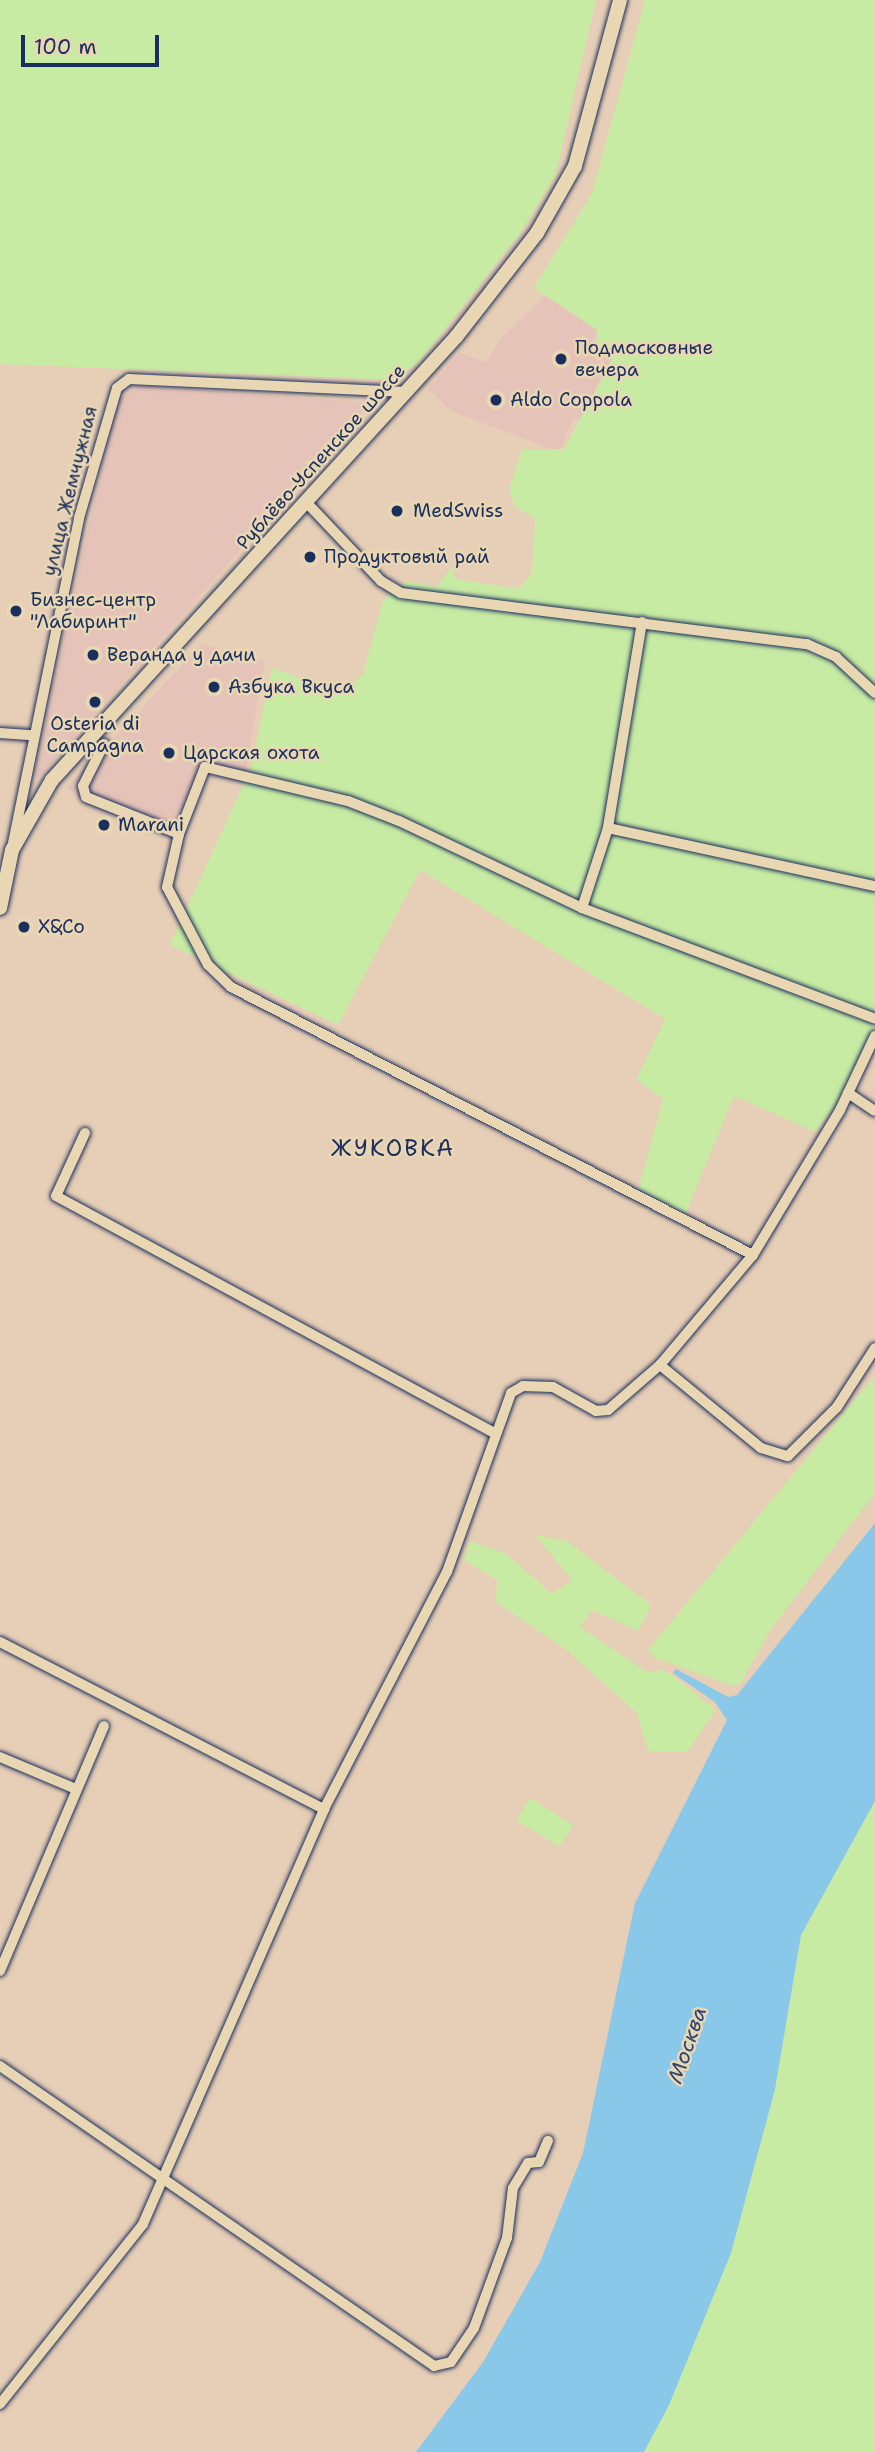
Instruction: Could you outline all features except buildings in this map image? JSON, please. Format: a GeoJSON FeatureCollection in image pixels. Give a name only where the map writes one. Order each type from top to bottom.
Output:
{"type":"FeatureCollection","features":[{"type":"Feature","properties":{"kind":"main road","name":"Рублёво-Успенское шоссе"},"geometry":{"type":"LineString","coordinates":[[0,908],[12,850],[37,801],[82,746],[407,392],[499,284],[566,186],[620,0]]}},
{"type":"Feature","properties":{"kind":"street","name":"улица Жемчужная"},"geometry":{"type":"LineString","coordinates":[[12,850],[32,735],[79,518],[117,388],[129,379],[407,392]]}},
{"type":"Feature","properties":{"kind":"street"},"geometry":{"type":"LineString","coordinates":[[307,503],[381,581],[401,593],[807,645],[836,657],[875,693]]}},
{"type":"Feature","properties":{"kind":"street"},"geometry":{"type":"LineString","coordinates":[[582,908],[608,828],[642,622]]}},
{"type":"Feature","properties":{"kind":"street"},"geometry":{"type":"LineString","coordinates":[[0,733],[32,735]]}},
{"type":"Feature","properties":{"kind":"street"},"geometry":{"type":"LineString","coordinates":[[82,746],[104,744],[83,786],[86,797],[179,834]]}},
{"type":"Feature","properties":{"kind":"street"},"geometry":{"type":"LineString","coordinates":[[753,1255],[231,987],[208,965],[177,914],[167,887],[179,834],[205,767],[361,806],[582,908],[875,1019]]}},
{"type":"Feature","properties":{"kind":"street"},"geometry":{"type":"LineString","coordinates":[[608,828],[875,886]]}},
{"type":"Feature","properties":{"kind":"street"},"geometry":{"type":"LineString","coordinates":[[0,2404],[143,2224],[324,1810],[447,1572],[493,1432],[511,1393],[523,1386],[553,1387],[596,1411],[608,1410],[660,1365],[753,1255],[848,1093],[875,1036]]}},
{"type":"Feature","properties":{"kind":"street"},"geometry":{"type":"LineString","coordinates":[[848,1093],[875,1111]]}},
{"type":"Feature","properties":{"kind":"street"},"geometry":{"type":"LineString","coordinates":[[85,1133],[56,1196],[493,1432]]}},
{"type":"Feature","properties":{"kind":"street"},"geometry":{"type":"LineString","coordinates":[[660,1365],[761,1448],[788,1456],[837,1407],[875,1348]]}},
{"type":"Feature","properties":{"kind":"street"},"geometry":{"type":"LineString","coordinates":[[0,1642],[324,1810]]}},
{"type":"Feature","properties":{"kind":"street"},"geometry":{"type":"LineString","coordinates":[[0,1970],[104,1726]]}},
{"type":"Feature","properties":{"kind":"street"},"geometry":{"type":"LineString","coordinates":[[0,1757],[76,1789]]}},
{"type":"Feature","properties":{"kind":"street"},"geometry":{"type":"LineString","coordinates":[[0,2066],[434,2366],[452,2362],[474,2328],[508,2238],[513,2188],[528,2163],[539,2162],[548,2141]]}},
{"type":"Feature","properties":{"kind":"shaded area"},"geometry":{"type":"Polygon","coordinates":[[[549,292],[600,325],[590,347],[614,361],[583,419],[572,419],[560,452],[453,412],[428,389],[460,353],[487,363],[497,343],[549,292]]]}},
{"type":"Feature","properties":{"kind":"shaded area"},"geometry":{"type":"Polygon","coordinates":[[[141,385],[370,403],[38,778],[34,774],[116,401],[141,385]]]}},
{"type":"Feature","properties":{"kind":"shaded area"},"geometry":{"type":"Polygon","coordinates":[[[202,644],[265,661],[245,775],[201,762],[174,829],[66,789],[202,644]]]}},
{"type":"Feature","properties":{"kind":"green space"},"geometry":{"type":"Polygon","coordinates":[[[0,0],[596,0],[555,176],[521,232],[420,361],[394,380],[0,364],[0,0]]]}},
{"type":"Feature","properties":{"kind":"green space"},"geometry":{"type":"Polygon","coordinates":[[[645,0],[875,0],[875,1052],[816,1132],[734,1096],[684,1217],[638,1191],[663,1099],[636,1080],[665,1019],[420,870],[338,1025],[170,945],[251,768],[272,668],[343,694],[363,674],[383,600],[406,581],[437,587],[452,566],[455,579],[519,589],[532,572],[535,518],[515,507],[509,489],[522,450],[564,449],[612,359],[598,346],[597,330],[534,288],[592,193],[645,0]]]}},
{"type":"Feature","properties":{"kind":"green space"},"geometry":{"type":"Polygon","coordinates":[[[875,1375],[875,1493],[771,1629],[741,1683],[733,1686],[655,1658],[648,1650],[875,1375]]]}},
{"type":"Feature","properties":{"kind":"green space"},"geometry":{"type":"Polygon","coordinates":[[[535,1535],[567,1541],[651,1605],[638,1631],[592,1610],[580,1627],[647,1672],[665,1670],[716,1710],[687,1752],[648,1751],[637,1713],[565,1649],[496,1602],[497,1580],[464,1560],[470,1541],[507,1554],[552,1594],[572,1580],[535,1535]]]}},
{"type":"Feature","properties":{"kind":"green space"},"geometry":{"type":"Polygon","coordinates":[[[530,1798],[573,1825],[559,1847],[516,1820],[530,1798]]]}},
{"type":"Feature","properties":{"kind":"green space"},"geometry":{"type":"Polygon","coordinates":[[[875,1801],[875,2452],[644,2452],[731,2253],[775,2089],[801,1935],[875,1801]]]}},
{"type":"Feature","properties":{"kind":"water","name":"Москва"},"geometry":{"type":"Polygon","coordinates":[[[875,1523],[875,1801],[801,1935],[775,2089],[731,2253],[669,2405],[644,2452],[416,2452],[483,2362],[540,2262],[583,2153],[635,1903],[727,1720],[715,1702],[673,1673],[676,1669],[728,1697],[737,1695],[875,1523]]]}},
{"type":"Feature","properties":{"kind":"place","name":"Подмосковные вечера"},"geometry":{"type":"Point","coordinates":[561,359]}},
{"type":"Feature","properties":{"kind":"place","name":"Aldo Coppola"},"geometry":{"type":"Point","coordinates":[496,400]}},
{"type":"Feature","properties":{"kind":"place","name":"MedSwiss"},"geometry":{"type":"Point","coordinates":[397,511]}},
{"type":"Feature","properties":{"kind":"place","name":"Продуктовый рай"},"geometry":{"type":"Point","coordinates":[310,557]}},
{"type":"Feature","properties":{"kind":"place","name":"Бизнес-центр \"Лабиринт\""},"geometry":{"type":"Point","coordinates":[16,611]}},
{"type":"Feature","properties":{"kind":"place","name":"Веранда у дачи"},"geometry":{"type":"Point","coordinates":[93,655]}},
{"type":"Feature","properties":{"kind":"place","name":"Азбука Вкуса"},"geometry":{"type":"Point","coordinates":[214,687]}},
{"type":"Feature","properties":{"kind":"place","name":"Osteria di Campagna"},"geometry":{"type":"Point","coordinates":[95,702]}},
{"type":"Feature","properties":{"kind":"place","name":"Царская охота"},"geometry":{"type":"Point","coordinates":[169,753]}},
{"type":"Feature","properties":{"kind":"place","name":"Marani"},"geometry":{"type":"Point","coordinates":[104,825]}},
{"type":"Feature","properties":{"kind":"place","name":"X&Co"},"geometry":{"type":"Point","coordinates":[24,927]}},
{"type":"Feature","properties":{"kind":"district","name":"ЖУКОВКА"},"geometry":{"type":"Point","coordinates":[393,1148]}}]}
